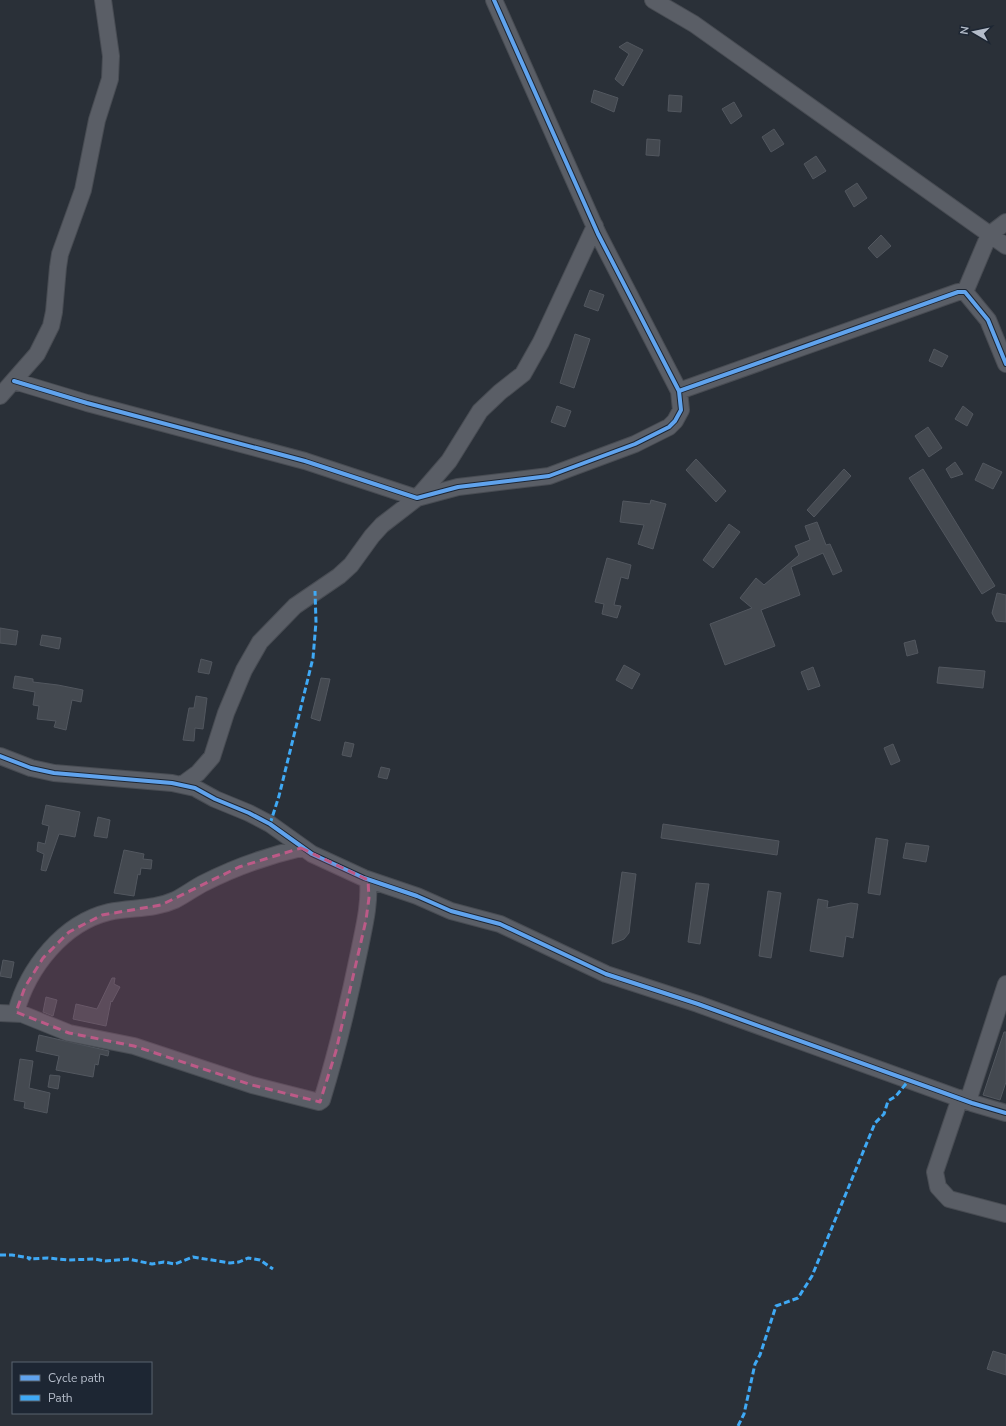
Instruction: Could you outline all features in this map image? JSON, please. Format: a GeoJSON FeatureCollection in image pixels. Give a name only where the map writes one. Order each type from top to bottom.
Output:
{"type":"FeatureCollection","features":[{"type":"Feature","properties":{"kind":"street"},"geometry":{"type":"LineString","coordinates":[[0,396],[37,354],[51,326],[54,312],[60,254],[81,195],[97,120],[110,80],[112,56],[103,0]]}},
{"type":"Feature","properties":{"kind":"street"},"geometry":{"type":"LineString","coordinates":[[14,381],[87,403],[305,461],[417,498],[472,485],[549,476],[635,444],[669,427],[675,421],[681,410],[678,391],[595,226],[494,0]]}},
{"type":"Feature","properties":{"kind":"street"},"geometry":{"type":"LineString","coordinates":[[652,0],[694,24],[1006,246]]}},
{"type":"Feature","properties":{"kind":"street"},"geometry":{"type":"LineString","coordinates":[[965,292],[989,235],[1006,222]]}},
{"type":"Feature","properties":{"kind":"street"},"geometry":{"type":"LineString","coordinates":[[183,784],[198,773],[212,757],[226,713],[244,670],[260,642],[295,606],[339,576],[351,565],[382,525],[417,498],[449,461],[480,411],[500,392],[523,374],[532,361],[595,226]]}},
{"type":"Feature","properties":{"kind":"street"},"geometry":{"type":"LineString","coordinates":[[678,391],[958,292],[965,292]]}},
{"type":"Feature","properties":{"kind":"street"},"geometry":{"type":"LineString","coordinates":[[965,292],[988,320],[1006,364]]}},
{"type":"Feature","properties":{"kind":"street"},"geometry":{"type":"LineString","coordinates":[[0,756],[31,768],[54,773],[183,784],[250,813],[270,824],[301,848],[368,880],[417,896],[451,911],[500,924],[606,974],[698,1004],[964,1100],[1006,1113]]}},
{"type":"Feature","properties":{"kind":"street"},"geometry":{"type":"LineString","coordinates":[[16,1012],[25,987],[43,958],[62,938],[79,925],[110,912],[146,909],[161,905],[239,867],[269,856],[301,848]]}},
{"type":"Feature","properties":{"kind":"street"},"geometry":{"type":"LineString","coordinates":[[0,1013],[16,1012],[68,1033],[134,1046],[252,1085],[320,1102],[336,1051],[356,970],[369,903],[368,880]]}},
{"type":"Feature","properties":{"kind":"street"},"geometry":{"type":"LineString","coordinates":[[1006,984],[964,1100],[934,1172],[938,1187],[949,1198],[1006,1214]]}},
{"type":"Feature","properties":{"kind":"highlighted area"},"geometry":{"type":"Polygon","coordinates":[[[301,848],[368,880],[369,898],[366,920],[336,1051],[320,1102],[252,1085],[134,1046],[69,1033],[16,1012],[25,987],[43,958],[69,932],[102,915],[161,905],[239,867],[301,848]]]}},
{"type":"Feature","properties":{"kind":"building"},"geometry":{"type":"Polygon","coordinates":[[[627,42],[643,50],[623,86],[615,79],[629,54],[619,47],[627,42]]]}},
{"type":"Feature","properties":{"kind":"building"},"geometry":{"type":"Polygon","coordinates":[[[594,90],[618,98],[614,112],[591,102],[594,90]]]}},
{"type":"Feature","properties":{"kind":"building"},"geometry":{"type":"Polygon","coordinates":[[[669,95],[682,96],[681,112],[668,111],[669,95]]]}},
{"type":"Feature","properties":{"kind":"building"},"geometry":{"type":"Polygon","coordinates":[[[734,102],[742,116],[731,124],[722,109],[734,102]]]}},
{"type":"Feature","properties":{"kind":"building"},"geometry":{"type":"Polygon","coordinates":[[[774,129],[784,144],[771,152],[762,137],[774,129]]]}},
{"type":"Feature","properties":{"kind":"building"},"geometry":{"type":"Polygon","coordinates":[[[647,139],[660,140],[659,156],[646,155],[647,139]]]}},
{"type":"Feature","properties":{"kind":"building"},"geometry":{"type":"Polygon","coordinates":[[[816,156],[826,171],[813,179],[804,164],[816,156]]]}},
{"type":"Feature","properties":{"kind":"building"},"geometry":{"type":"Polygon","coordinates":[[[857,183],[867,198],[854,207],[845,191],[857,183]]]}},
{"type":"Feature","properties":{"kind":"building"},"geometry":{"type":"Polygon","coordinates":[[[881,235],[891,246],[877,258],[868,248],[881,235]]]}},
{"type":"Feature","properties":{"kind":"building"},"geometry":{"type":"Polygon","coordinates":[[[590,290],[604,295],[598,311],[584,306],[590,290]]]}},
{"type":"Feature","properties":{"kind":"building"},"geometry":{"type":"Polygon","coordinates":[[[575,334],[590,339],[574,388],[560,383],[575,334]]]}},
{"type":"Feature","properties":{"kind":"building"},"geometry":{"type":"Polygon","coordinates":[[[934,349],[948,356],[942,367],[929,361],[934,349]]]}},
{"type":"Feature","properties":{"kind":"building"},"geometry":{"type":"Polygon","coordinates":[[[557,406],[571,411],[565,427],[551,422],[557,406]]]}},
{"type":"Feature","properties":{"kind":"building"},"geometry":{"type":"Polygon","coordinates":[[[963,406],[973,414],[967,426],[955,419],[963,406]]]}},
{"type":"Feature","properties":{"kind":"building"},"geometry":{"type":"Polygon","coordinates":[[[928,427],[942,448],[929,457],[915,436],[928,427]]]}},
{"type":"Feature","properties":{"kind":"building"},"geometry":{"type":"Polygon","coordinates":[[[696,459],[726,491],[716,502],[686,470],[696,459]]]}},
{"type":"Feature","properties":{"kind":"building"},"geometry":{"type":"Polygon","coordinates":[[[955,462],[963,474],[951,478],[946,469],[955,462]]]}},
{"type":"Feature","properties":{"kind":"building"},"geometry":{"type":"Polygon","coordinates":[[[983,463],[1002,472],[993,489],[975,480],[983,463]]]}},
{"type":"Feature","properties":{"kind":"building"},"geometry":{"type":"Polygon","coordinates":[[[844,469],[851,476],[814,517],[807,510],[844,469]]]}},
{"type":"Feature","properties":{"kind":"building"},"geometry":{"type":"Polygon","coordinates":[[[923,469],[995,586],[982,594],[909,478],[923,469]]]}},
{"type":"Feature","properties":{"kind":"building"},"geometry":{"type":"Polygon","coordinates":[[[651,500],[666,504],[653,549],[638,544],[644,525],[620,522],[623,501],[650,504],[651,500]]]}},
{"type":"Feature","properties":{"kind":"building"},"geometry":{"type":"Polygon","coordinates":[[[817,522],[826,545],[830,544],[842,571],[833,575],[823,553],[791,567],[800,595],[761,610],[775,646],[725,665],[710,624],[752,608],[740,598],[756,578],[764,585],[799,555],[795,546],[810,540],[805,526],[817,522]]]}},
{"type":"Feature","properties":{"kind":"building"},"geometry":{"type":"Polygon","coordinates":[[[729,524],[740,532],[713,568],[703,560],[729,524]]]}},
{"type":"Feature","properties":{"kind":"building"},"geometry":{"type":"Polygon","coordinates":[[[607,558],[631,565],[628,579],[621,577],[614,605],[621,606],[617,618],[602,614],[604,604],[595,602],[607,558]]]}},
{"type":"Feature","properties":{"kind":"building"},"geometry":{"type":"Polygon","coordinates":[[[997,593],[1006,595],[1006,622],[996,621],[992,613],[997,593]]]}},
{"type":"Feature","properties":{"kind":"building"},"geometry":{"type":"Polygon","coordinates":[[[0,628],[18,631],[16,645],[0,643],[0,628]]]}},
{"type":"Feature","properties":{"kind":"building"},"geometry":{"type":"Polygon","coordinates":[[[42,635],[61,638],[59,649],[40,645],[42,635]]]}},
{"type":"Feature","properties":{"kind":"building"},"geometry":{"type":"Polygon","coordinates":[[[915,640],[918,653],[907,656],[904,643],[915,640]]]}},
{"type":"Feature","properties":{"kind":"building"},"geometry":{"type":"Polygon","coordinates":[[[201,659],[212,662],[209,674],[198,672],[201,659]]]}},
{"type":"Feature","properties":{"kind":"building"},"geometry":{"type":"Polygon","coordinates":[[[624,665],[640,674],[632,689],[616,680],[624,665]]]}},
{"type":"Feature","properties":{"kind":"building"},"geometry":{"type":"Polygon","coordinates":[[[813,667],[820,686],[808,690],[801,672],[813,667]]]}},
{"type":"Feature","properties":{"kind":"building"},"geometry":{"type":"Polygon","coordinates":[[[939,667],[985,671],[983,688],[937,683],[939,667]]]}},
{"type":"Feature","properties":{"kind":"building"},"geometry":{"type":"Polygon","coordinates":[[[15,676],[33,679],[33,682],[83,690],[81,702],[72,700],[66,730],[54,727],[56,721],[37,719],[39,706],[33,705],[35,692],[13,688],[15,676]]]}},
{"type":"Feature","properties":{"kind":"building"},"geometry":{"type":"Polygon","coordinates":[[[321,678],[330,679],[320,721],[311,718],[321,678]]]}},
{"type":"Feature","properties":{"kind":"building"},"geometry":{"type":"Polygon","coordinates":[[[196,696],[207,698],[203,729],[195,728],[194,741],[183,740],[189,708],[194,708],[196,696]]]}},
{"type":"Feature","properties":{"kind":"building"},"geometry":{"type":"Polygon","coordinates":[[[345,742],[354,744],[351,757],[342,755],[345,742]]]}},
{"type":"Feature","properties":{"kind":"building"},"geometry":{"type":"Polygon","coordinates":[[[893,744],[900,761],[891,765],[884,748],[893,744]]]}},
{"type":"Feature","properties":{"kind":"building"},"geometry":{"type":"Polygon","coordinates":[[[381,767],[390,769],[387,779],[378,777],[381,767]]]}},
{"type":"Feature","properties":{"kind":"building"},"geometry":{"type":"Polygon","coordinates":[[[46,805],[80,812],[75,837],[59,834],[46,871],[41,870],[44,854],[37,851],[38,842],[45,844],[49,826],[42,824],[46,805]]]}},
{"type":"Feature","properties":{"kind":"building"},"geometry":{"type":"Polygon","coordinates":[[[98,817],[110,820],[107,838],[94,836],[98,817]]]}},
{"type":"Feature","properties":{"kind":"building"},"geometry":{"type":"Polygon","coordinates":[[[663,824],[779,841],[777,855],[661,838],[663,824]]]}},
{"type":"Feature","properties":{"kind":"building"},"geometry":{"type":"Polygon","coordinates":[[[876,838],[888,840],[880,895],[868,893],[876,838]]]}},
{"type":"Feature","properties":{"kind":"building"},"geometry":{"type":"Polygon","coordinates":[[[906,843],[929,846],[926,862],[903,858],[906,843]]]}},
{"type":"Feature","properties":{"kind":"building"},"geometry":{"type":"Polygon","coordinates":[[[124,850],[144,854],[143,859],[152,860],[151,869],[141,868],[140,875],[138,874],[134,896],[114,893],[124,850]]]}},
{"type":"Feature","properties":{"kind":"building"},"geometry":{"type":"Polygon","coordinates":[[[622,872],[636,874],[629,933],[624,939],[612,944],[622,872]]]}},
{"type":"Feature","properties":{"kind":"building"},"geometry":{"type":"Polygon","coordinates":[[[696,883],[709,884],[700,944],[688,942],[696,883]]]}},
{"type":"Feature","properties":{"kind":"building"},"geometry":{"type":"Polygon","coordinates":[[[768,891],[781,893],[771,958],[759,956],[768,891]]]}},
{"type":"Feature","properties":{"kind":"building"},"geometry":{"type":"Polygon","coordinates":[[[818,899],[828,901],[827,908],[851,903],[858,904],[853,938],[846,936],[843,957],[810,951],[818,899]]]}},
{"type":"Feature","properties":{"kind":"building"},"geometry":{"type":"Polygon","coordinates":[[[3,960],[14,962],[11,978],[0,976],[3,960]]]}},
{"type":"Feature","properties":{"kind":"building"},"geometry":{"type":"Polygon","coordinates":[[[112,978],[115,978],[114,984],[120,987],[112,1002],[111,1001],[106,1026],[73,1019],[76,1004],[97,1009],[112,978]]]}},
{"type":"Feature","properties":{"kind":"building"},"geometry":{"type":"Polygon","coordinates":[[[46,997],[57,1000],[53,1016],[43,1012],[46,997]]]}},
{"type":"Feature","properties":{"kind":"building"},"geometry":{"type":"Polygon","coordinates":[[[1004,1032],[1006,1032],[1006,1082],[1000,1100],[983,1095],[1004,1032]]]}},
{"type":"Feature","properties":{"kind":"building"},"geometry":{"type":"Polygon","coordinates":[[[39,1035],[109,1051],[108,1056],[100,1054],[98,1065],[95,1064],[93,1077],[56,1070],[59,1056],[36,1051],[39,1035]]]}},
{"type":"Feature","properties":{"kind":"building"},"geometry":{"type":"Polygon","coordinates":[[[20,1059],[33,1061],[29,1088],[50,1093],[47,1113],[24,1108],[25,1102],[14,1100],[20,1059]]]}},
{"type":"Feature","properties":{"kind":"building"},"geometry":{"type":"Polygon","coordinates":[[[50,1075],[60,1076],[58,1089],[48,1087],[50,1075]]]}},
{"type":"Feature","properties":{"kind":"building"},"geometry":{"type":"Polygon","coordinates":[[[993,1351],[1006,1355],[1006,1375],[987,1369],[993,1351]]]}},
{"type":"Feature","properties":{"kind":"marked path"},"geometry":{"type":"LineString","coordinates":[[270,824],[279,796],[313,658],[316,622],[315,591]]}},
{"type":"Feature","properties":{"kind":"marked path"},"geometry":{"type":"LineString","coordinates":[[738,1426],[744,1414],[755,1364],[760,1355],[776,1306],[798,1298],[812,1276],[875,1123],[884,1114],[888,1101],[896,1096],[909,1080]]}},
{"type":"Feature","properties":{"kind":"marked path"},"geometry":{"type":"LineString","coordinates":[[0,1255],[12,1255],[30,1258],[29,1259],[95,1259],[105,1261],[128,1259],[152,1264],[164,1262],[175,1264],[193,1257],[230,1263],[239,1262],[248,1258],[260,1260],[273,1269]]}},
{"type":"Feature","properties":{"kind":"cycle path"},"geometry":{"type":"LineString","coordinates":[[494,0],[598,234],[679,391],[958,292],[965,292],[988,320],[1006,364]]}},
{"type":"Feature","properties":{"kind":"cycle path"},"geometry":{"type":"LineString","coordinates":[[14,381],[87,403],[305,461],[417,498],[458,487],[549,476],[635,444],[669,427],[675,421],[681,410],[679,391]]}},
{"type":"Feature","properties":{"kind":"cycle path"},"geometry":{"type":"LineString","coordinates":[[0,756],[31,768],[54,773],[172,783],[195,788],[215,799],[249,813],[270,824],[312,854],[364,878],[417,896],[451,911],[500,924],[606,974],[698,1004],[972,1103],[1006,1113]]}}]}
